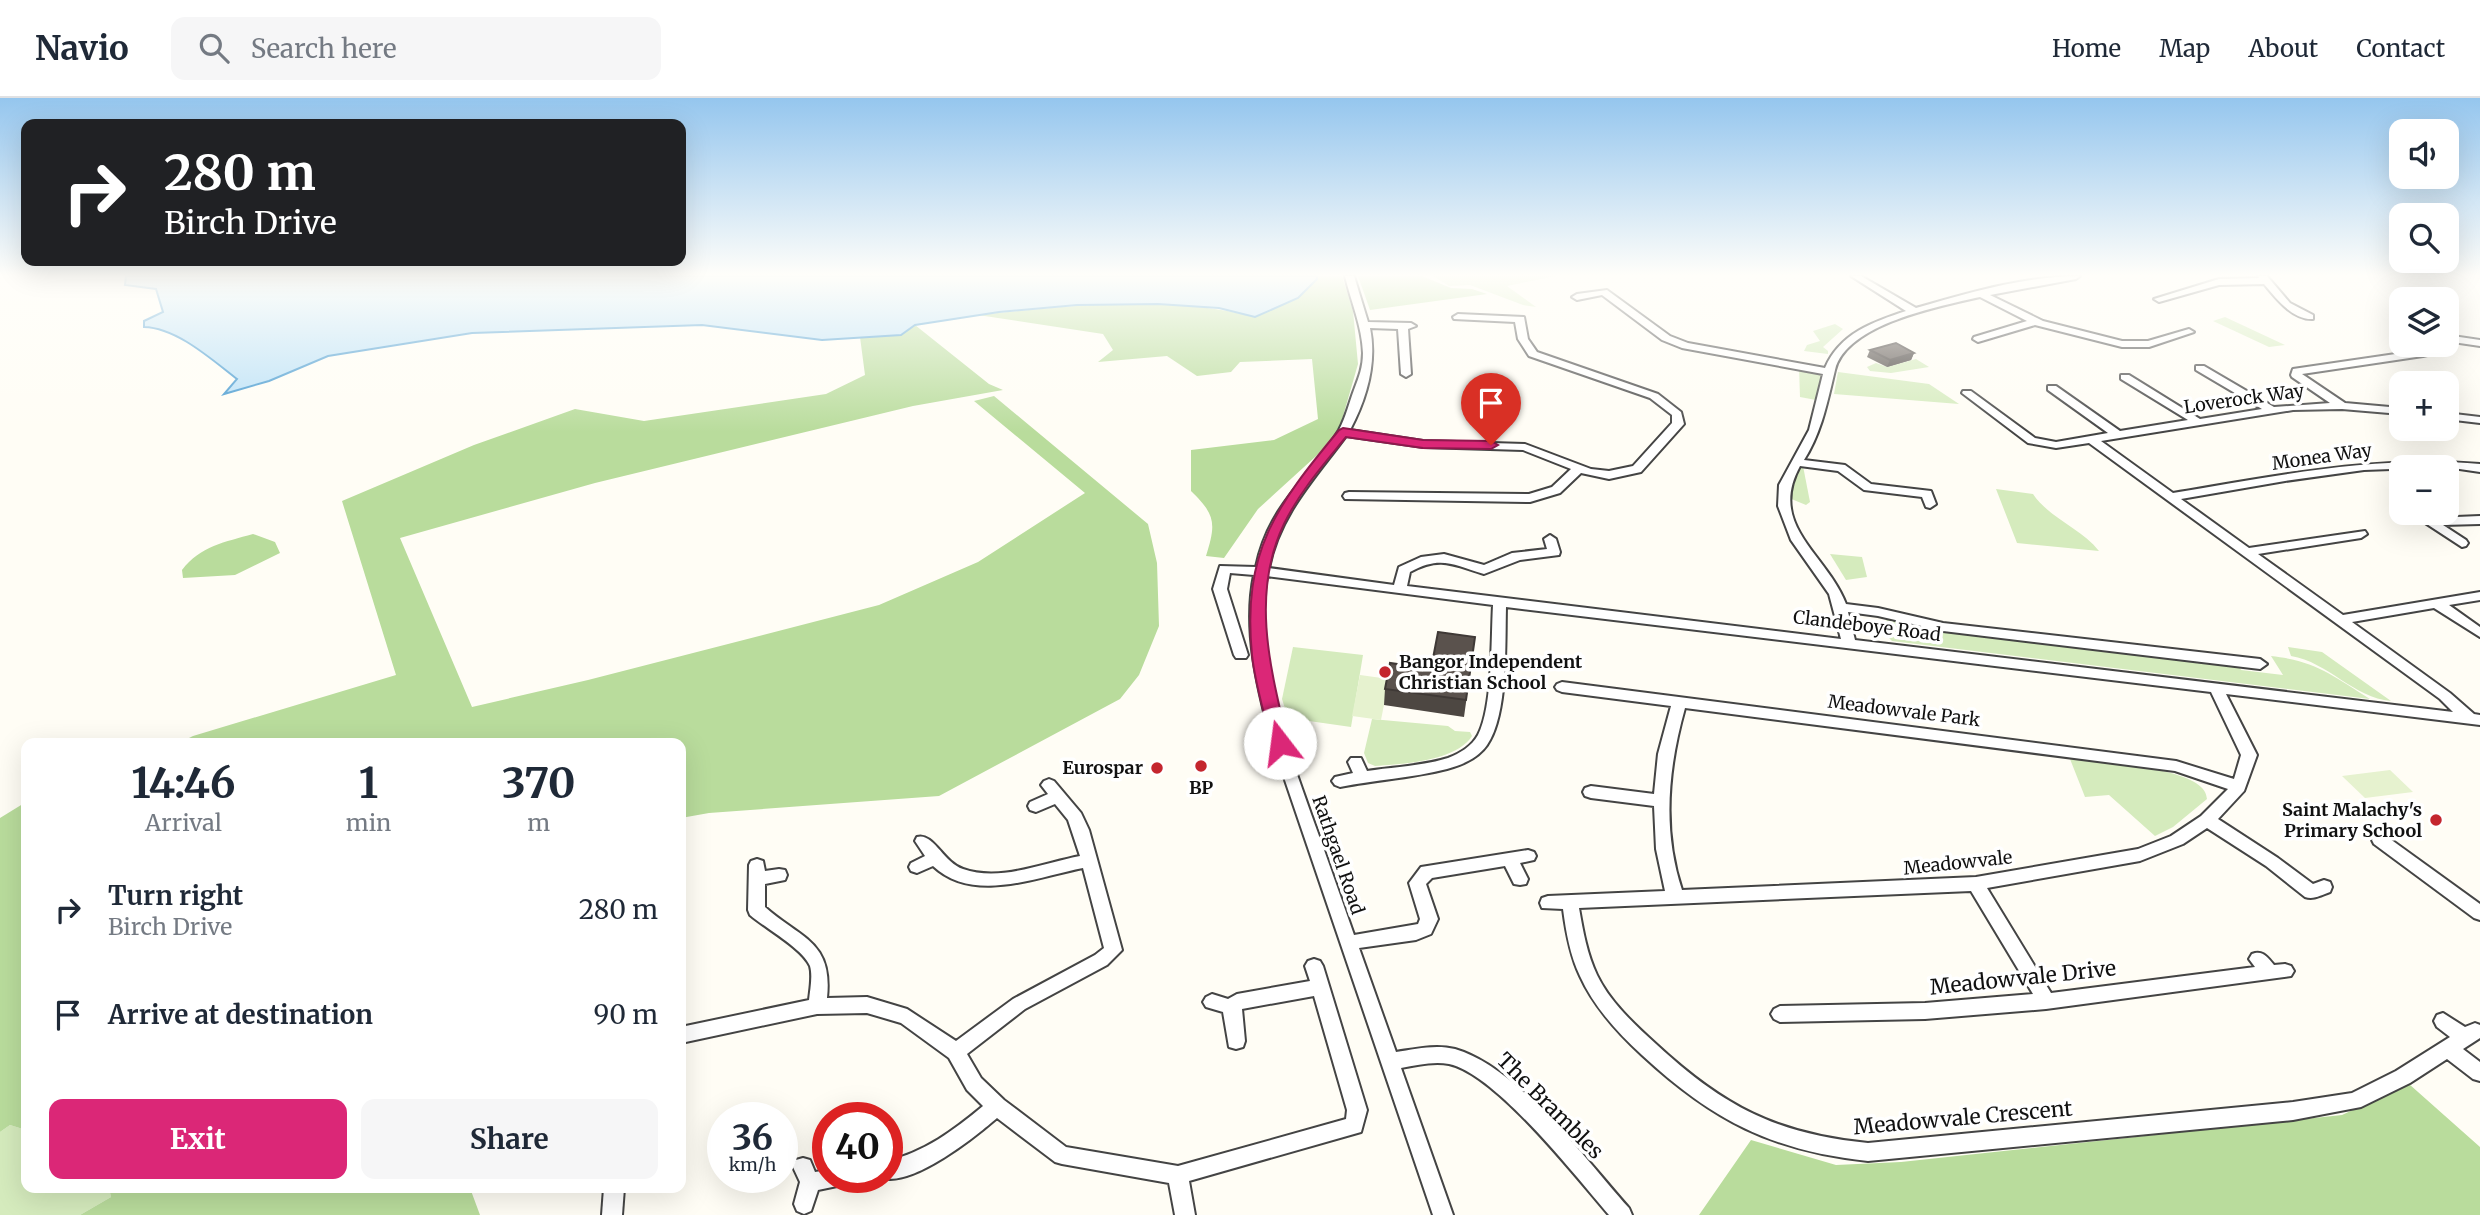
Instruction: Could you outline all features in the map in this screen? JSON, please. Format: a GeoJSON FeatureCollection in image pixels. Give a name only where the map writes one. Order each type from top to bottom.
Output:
{"type":"FeatureCollection","features":[{"type":"Feature","properties":{"kind":"street","name":"Rathgael Road"},"geometry":{"type":"LineString","coordinates":[[1363,328],[1368,363],[1343,432],[1301,485],[1278,523],[1261,571],[1258,594],[1259,646],[1273,722],[1443,1215]]}},
{"type":"Feature","properties":{"kind":"street"},"geometry":{"type":"LineString","coordinates":[[1405,374],[1407,328]]}},
{"type":"Feature","properties":{"kind":"street"},"geometry":{"type":"LineString","coordinates":[[1343,432],[1423,444],[1525,447],[1579,468],[1609,475],[1637,470],[1676,428],[1677,414],[1654,396],[1533,354],[1522,339],[1521,328]]}},
{"type":"Feature","properties":{"kind":"street"},"geometry":{"type":"LineString","coordinates":[[1653,328],[1666,338],[1686,346],[1831,372]]}},
{"type":"Feature","properties":{"kind":"street"},"geometry":{"type":"LineString","coordinates":[[1849,643],[1833,589],[1804,553],[1788,522],[1783,503],[1783,486],[1814,432],[1835,357],[1846,342],[1869,328]]}},
{"type":"Feature","properties":{"kind":"street"},"geometry":{"type":"LineString","coordinates":[[1978,339],[2014,328]]}},
{"type":"Feature","properties":{"kind":"street"},"geometry":{"type":"LineString","coordinates":[[2061,328],[2134,345],[2189,332]]}},
{"type":"Feature","properties":{"kind":"street"},"geometry":{"type":"LineString","coordinates":[[2459,340],[2480,342]]}},
{"type":"Feature","properties":{"kind":"street"},"geometry":{"type":"LineString","coordinates":[[2342,406],[2301,379],[2296,375],[2297,371],[2395,357]]}},
{"type":"Feature","properties":{"kind":"street"},"geometry":{"type":"LineString","coordinates":[[2200,368],[2272,410]]}},
{"type":"Feature","properties":{"kind":"street"},"geometry":{"type":"LineString","coordinates":[[2125,377],[2198,422]]}},
{"type":"Feature","properties":{"kind":"street"},"geometry":{"type":"LineString","coordinates":[[2052,388],[2118,435]]}},
{"type":"Feature","properties":{"kind":"street","name":"Loverock Way"},"geometry":{"type":"LineString","coordinates":[[1967,393],[2032,441],[2056,445],[2272,410],[2342,406],[2389,410]]}},
{"type":"Feature","properties":{"kind":"street"},"geometry":{"type":"LineString","coordinates":[[2459,418],[2480,420]]}},
{"type":"Feature","properties":{"kind":"street","name":"Clandeboye Road"},"geometry":{"type":"LineString","coordinates":[[2092,440],[2475,719]]}},
{"type":"Feature","properties":{"kind":"street"},"geometry":{"type":"LineString","coordinates":[[1796,462],[1840,468],[1868,487],[1927,494],[1930,504]]}},
{"type":"Feature","properties":{"kind":"street","name":"Monea Way"},"geometry":{"type":"LineString","coordinates":[[2170,496],[2372,466],[2414,464],[2480,468]]}},
{"type":"Feature","properties":{"kind":"street"},"geometry":{"type":"LineString","coordinates":[[1349,496],[1364,501],[1530,498],[1556,490],[1579,468]]}},
{"type":"Feature","properties":{"kind":"street"},"geometry":{"type":"LineString","coordinates":[[2459,521],[2480,520]]}},
{"type":"Feature","properties":{"kind":"street"},"geometry":{"type":"LineString","coordinates":[[2433,525],[2462,544]]}},
{"type":"Feature","properties":{"kind":"street"},"geometry":{"type":"LineString","coordinates":[[2247,552],[2361,534]]}},
{"type":"Feature","properties":{"kind":"street"},"geometry":{"type":"LineString","coordinates":[[1400,590],[1398,567],[1439,557],[1456,559],[1484,570],[1517,556],[1554,552],[1550,539]]}},
{"type":"Feature","properties":{"kind":"street","name":"Clandeboye Road"},"geometry":{"type":"LineString","coordinates":[[1241,655],[1220,589],[1225,569],[1261,571],[1500,603],[2475,719]]}},
{"type":"Feature","properties":{"kind":"street"},"geometry":{"type":"LineString","coordinates":[[2339,620],[2480,596]]}},
{"type":"Feature","properties":{"kind":"street"},"geometry":{"type":"LineString","coordinates":[[1340,781],[1359,769],[1443,765],[1468,754],[1480,745],[1489,726],[1498,649],[1500,603]]}},
{"type":"Feature","properties":{"kind":"street"},"geometry":{"type":"LineString","coordinates":[[2436,603],[2480,633]]}},
{"type":"Feature","properties":{"kind":"street"},"geometry":{"type":"LineString","coordinates":[[1840,607],[1878,612],[1943,627],[2260,664]]}},
{"type":"Feature","properties":{"kind":"street","name":"Meadowvale Park"},"geometry":{"type":"LineString","coordinates":[[1562,687],[2176,766],[2239,787]]}},
{"type":"Feature","properties":{"kind":"street","name":"Meadowvale"},"geometry":{"type":"LineString","coordinates":[[1548,903],[1976,884],[2140,855],[2177,840],[2207,820],[2239,787],[2249,755],[2216,688]]}},
{"type":"Feature","properties":{"kind":"street"},"geometry":{"type":"LineString","coordinates":[[1676,898],[1665,846],[1662,801],[1664,762],[1679,702]]}},
{"type":"Feature","properties":{"kind":"street"},"geometry":{"type":"LineString","coordinates":[[956,1052],[1019,1004],[1101,960],[1113,950],[1075,817],[1053,790],[1036,806]]}},
{"type":"Feature","properties":{"kind":"street"},"geometry":{"type":"LineString","coordinates":[[1591,792],[1662,801]]}},
{"type":"Feature","properties":{"kind":"street"},"geometry":{"type":"LineString","coordinates":[[2207,820],[2272,862],[2311,892],[2324,887]]}},
{"type":"Feature","properties":{"kind":"street"},"geometry":{"type":"LineString","coordinates":[[2380,840],[2480,913]]}},
{"type":"Feature","properties":{"kind":"street"},"geometry":{"type":"LineString","coordinates":[[923,841],[935,858],[953,873],[989,879],[1089,860]]}},
{"type":"Feature","properties":{"kind":"street"},"geometry":{"type":"LineString","coordinates":[[1348,943],[1416,933],[1425,929],[1429,919],[1417,883],[1427,872],[1528,856]]}},
{"type":"Feature","properties":{"kind":"street"},"geometry":{"type":"LineString","coordinates":[[916,867],[935,858]]}},
{"type":"Feature","properties":{"kind":"street"},"geometry":{"type":"LineString","coordinates":[[1510,859],[1520,878]]}},
{"type":"Feature","properties":{"kind":"street"},"geometry":{"type":"LineString","coordinates":[[779,875],[757,872],[756,910],[770,924],[814,954],[819,968],[817,1006]]}},
{"type":"Feature","properties":{"kind":"street"},"geometry":{"type":"LineString","coordinates":[[1976,884],[2046,1001]]}},
{"type":"Feature","properties":{"kind":"street","name":"Meadowvale Crescent"},"geometry":{"type":"LineString","coordinates":[[1570,901],[1580,953],[1592,984],[1615,1014],[1650,1050],[1693,1089],[1732,1115],[1776,1135],[1822,1148],[1868,1152],[2293,1111],[2354,1101],[2403,1077],[2463,1039]]}},
{"type":"Feature","properties":{"kind":"street"},"geometry":{"type":"LineString","coordinates":[[686,1034],[817,1006],[867,1005],[907,1017],[956,1052],[974,1084],[996,1106],[1062,1155],[1178,1175],[1354,1126],[1357,1110],[1314,966]]}},
{"type":"Feature","properties":{"kind":"street","name":"Meadowvale Drive"},"geometry":{"type":"LineString","coordinates":[[1780,1014],[1925,1011],[2046,1001],[2271,967]]}},
{"type":"Feature","properties":{"kind":"street"},"geometry":{"type":"LineString","coordinates":[[1231,1007],[1237,1002],[1320,987]]}},
{"type":"Feature","properties":{"kind":"street"},"geometry":{"type":"LineString","coordinates":[[1212,1002],[1231,1007]]}},
{"type":"Feature","properties":{"kind":"street"},"geometry":{"type":"LineString","coordinates":[[1231,1007],[1237,1041]]}},
{"type":"Feature","properties":{"kind":"street"},"geometry":{"type":"LineString","coordinates":[[2443,1021],[2463,1039],[2480,1073]]}},
{"type":"Feature","properties":{"kind":"street","name":"The Brambles"},"geometry":{"type":"LineString","coordinates":[[1390,1062],[1439,1055],[1478,1066],[1514,1097],[1622,1215]]}},
{"type":"Feature","properties":{"kind":"street"},"geometry":{"type":"LineString","coordinates":[[903,1166],[927,1160],[945,1149],[996,1106]]}},
{"type":"Feature","properties":{"kind":"street"},"geometry":{"type":"LineString","coordinates":[[804,1204],[806,1175],[812,1176]]}},
{"type":"Feature","properties":{"kind":"street"},"geometry":{"type":"LineString","coordinates":[[1178,1175],[1185,1215]]}},
{"type":"Feature","properties":{"kind":"street"},"geometry":{"type":"LineString","coordinates":[[612,1215],[614,1193]]}},
{"type":"Feature","properties":{"kind":"green space"},"geometry":{"type":"Polygon","coordinates":[[[911,328],[919,328],[989,384],[1003,390],[913,406],[595,483],[400,538],[472,707],[879,605],[978,562],[1085,493],[974,401],[994,396],[1148,524],[1157,563],[1159,626],[1139,675],[1120,699],[939,796],[709,813],[686,817],[686,738],[189,738],[396,675],[342,501],[474,445],[575,409],[644,421],[826,394],[865,375],[860,337],[901,335],[911,328]]]}},
{"type":"Feature","properties":{"kind":"green space"},"geometry":{"type":"Polygon","coordinates":[[[1064,328],[1355,328],[1358,364],[1337,437],[1258,509],[1224,558],[1206,556],[1212,520],[1191,491],[1191,450],[1274,440],[1318,419],[1312,359],[1240,362],[1231,372],[1197,376],[1167,356],[1098,362],[1113,350],[1103,334],[1064,328]]]}},
{"type":"Feature","properties":{"kind":"green space"},"geometry":{"type":"Polygon","coordinates":[[[1822,328],[1843,329],[1823,347],[1828,354],[1804,351],[1807,345],[1820,341],[1813,331],[1822,328]]]}},
{"type":"Feature","properties":{"kind":"green space"},"geometry":{"type":"Polygon","coordinates":[[[2228,328],[2249,328],[2285,345],[2269,347],[2228,328]]]}},
{"type":"Feature","properties":{"kind":"green space"},"geometry":{"type":"Polygon","coordinates":[[[1916,359],[1929,367],[1891,373],[1870,371],[1867,367],[1876,363],[1887,367],[1916,359]]]}},
{"type":"Feature","properties":{"kind":"green space"},"geometry":{"type":"Polygon","coordinates":[[[1799,368],[1821,375],[1816,400],[1800,397],[1799,368]]]}},
{"type":"Feature","properties":{"kind":"green space"},"geometry":{"type":"Polygon","coordinates":[[[1838,372],[1929,384],[1959,404],[1834,394],[1838,372]]]}},
{"type":"Feature","properties":{"kind":"green space"},"geometry":{"type":"Polygon","coordinates":[[[1803,466],[1810,502],[1806,505],[1789,498],[1798,468],[1803,466]]]}},
{"type":"Feature","properties":{"kind":"green space"},"geometry":{"type":"Polygon","coordinates":[[[1996,489],[2033,494],[2048,510],[2099,551],[2017,543],[1996,489]]]}},
{"type":"Feature","properties":{"kind":"green space"},"geometry":{"type":"Polygon","coordinates":[[[253,534],[275,542],[280,553],[235,575],[183,578],[182,570],[197,555],[223,543],[253,534]]]}},
{"type":"Feature","properties":{"kind":"green space"},"geometry":{"type":"Polygon","coordinates":[[[1830,554],[1862,557],[1867,577],[1846,580],[1830,554]]]}},
{"type":"Feature","properties":{"kind":"green space"},"geometry":{"type":"Polygon","coordinates":[[[1889,619],[1928,628],[2238,664],[2241,670],[2283,675],[2271,656],[2287,658],[2324,671],[2370,699],[1892,641],[1887,636],[1884,622],[1889,619]]]}},
{"type":"Feature","properties":{"kind":"green space"},"geometry":{"type":"Polygon","coordinates":[[[1293,647],[1363,655],[1351,727],[1288,718],[1282,699],[1293,647]]]}},
{"type":"Feature","properties":{"kind":"green space"},"geometry":{"type":"Polygon","coordinates":[[[2288,647],[2322,652],[2391,701],[2365,694],[2317,665],[2291,656],[2288,647]]]}},
{"type":"Feature","properties":{"kind":"green space"},"geometry":{"type":"Polygon","coordinates":[[[1360,675],[1389,679],[1381,720],[1352,716],[1360,675]]]}},
{"type":"Feature","properties":{"kind":"green space"},"geometry":{"type":"Polygon","coordinates":[[[1372,719],[1448,726],[1455,731],[1470,732],[1472,736],[1454,751],[1442,756],[1375,766],[1368,763],[1364,753],[1372,719]]]}},
{"type":"Feature","properties":{"kind":"green space"},"geometry":{"type":"Polygon","coordinates":[[[2070,759],[2171,773],[2189,779],[2202,788],[2207,799],[2173,827],[2155,836],[2109,795],[2085,797],[2070,759]]]}},
{"type":"Feature","properties":{"kind":"green space"},"geometry":{"type":"Polygon","coordinates":[[[2390,770],[2413,792],[2365,798],[2342,776],[2390,770]]]}},
{"type":"Feature","properties":{"kind":"green space"},"geometry":{"type":"Polygon","coordinates":[[[21,805],[21,1128],[10,1125],[0,1132],[0,818],[21,805]]]}},
{"type":"Feature","properties":{"kind":"green space"},"geometry":{"type":"Polygon","coordinates":[[[2409,1084],[2480,1147],[2480,1215],[1699,1215],[1751,1140],[1836,1165],[1901,1162],[2342,1115],[2409,1084]]]}},
{"type":"Feature","properties":{"kind":"green space"},"geometry":{"type":"Polygon","coordinates":[[[10,1125],[21,1128],[21,1193],[110,1193],[111,1197],[80,1215],[0,1215],[0,1132],[10,1125]]]}},
{"type":"Feature","properties":{"kind":"green space"},"geometry":{"type":"Polygon","coordinates":[[[110,1193],[472,1193],[480,1215],[80,1215],[111,1197],[110,1193]]]}},
{"type":"Feature","properties":{"kind":"water"},"geometry":{"type":"Polygon","coordinates":[[[151,328],[612,328],[472,333],[328,356],[269,381],[224,394],[237,379],[181,339],[151,328]]]}},
{"type":"Feature","properties":{"kind":"water"},"geometry":{"type":"Polygon","coordinates":[[[727,328],[911,328],[901,335],[822,340],[727,328]]]}},
{"type":"Feature","properties":{"kind":"building"},"geometry":{"type":"Polygon","coordinates":[[[1896,343],[1914,353],[1890,360],[1870,350],[1896,343]]]}},
{"type":"Feature","properties":{"kind":"building"},"geometry":{"type":"Polygon","coordinates":[[[1438,632],[1475,637],[1466,700],[1385,689],[1390,663],[1431,669],[1438,632]]]}},
{"type":"Feature","properties":{"kind":"place","name":"Bangor Independent Christian School"},"geometry":{"type":"Point","coordinates":[1385,672]}},
{"type":"Feature","properties":{"kind":"place","name":"BP"},"geometry":{"type":"Point","coordinates":[1201,766]}},
{"type":"Feature","properties":{"kind":"place","name":"Eurospar"},"geometry":{"type":"Point","coordinates":[1157,768]}},
{"type":"Feature","properties":{"kind":"place","name":"Saint Malachy's Primary School"},"geometry":{"type":"Point","coordinates":[2436,820]}},
{"type":"Feature","properties":{"kind":"route"},"geometry":{"type":"LineString","coordinates":[[1280,743],[1273,722],[1260,656],[1258,594],[1266,551],[1278,523],[1301,485],[1343,432],[1423,444],[1491,445]]}}]}
